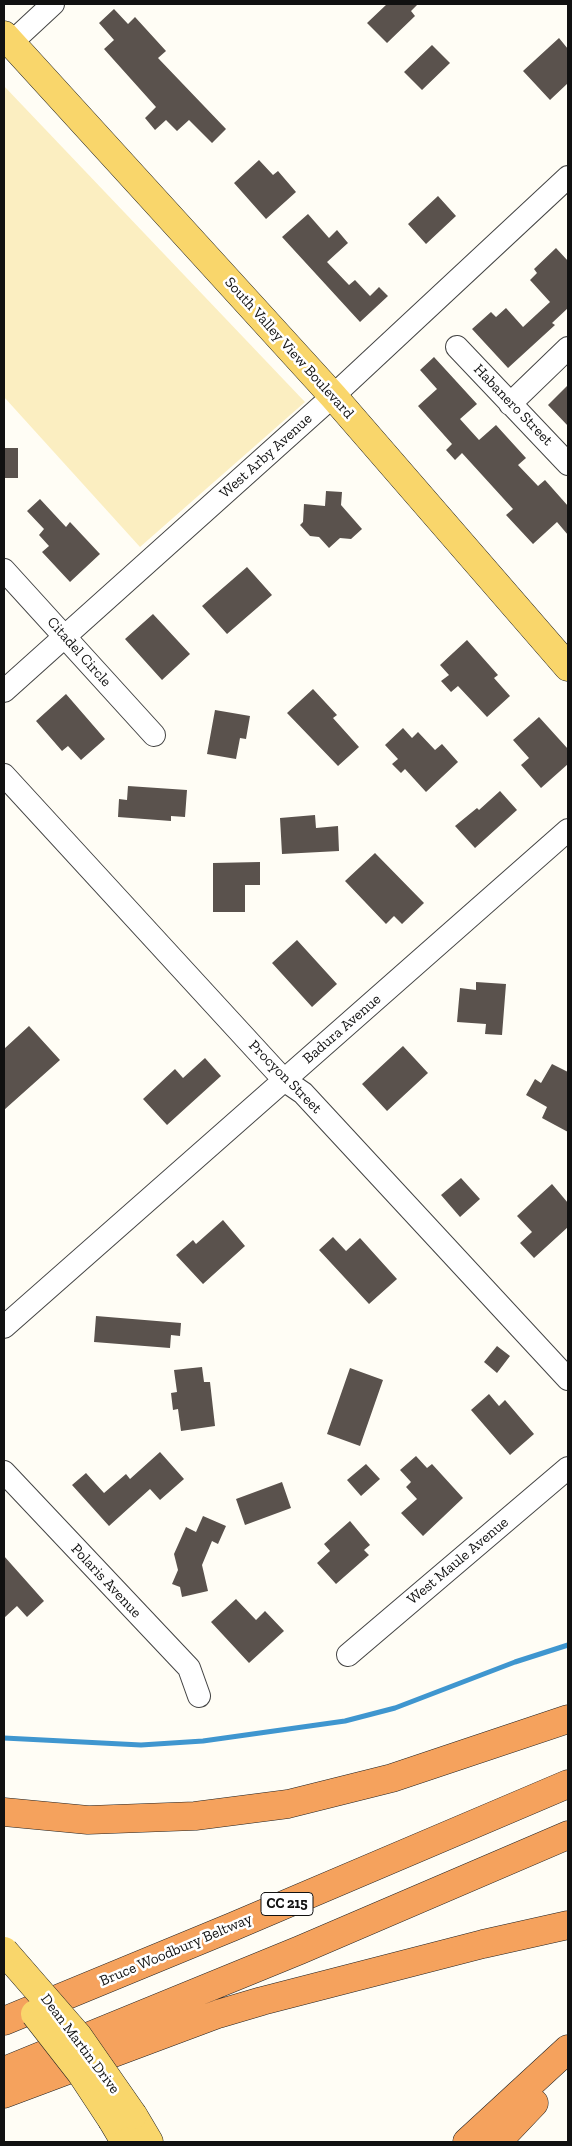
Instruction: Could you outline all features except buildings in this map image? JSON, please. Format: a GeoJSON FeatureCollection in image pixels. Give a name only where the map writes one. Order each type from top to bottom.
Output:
{"type":"FeatureCollection","features":[{"type":"Feature","properties":{"kind":"highway"},"geometry":{"type":"LineString","coordinates":[[4,1812],[88,1820],[194,1816],[288,1804],[392,1778],[568,1719]]}},
{"type":"Feature","properties":{"kind":"highway","name":"Bruce Woodbury Beltway"},"geometry":{"type":"LineString","coordinates":[[4,2021],[232,1927],[568,1784]]}},
{"type":"Feature","properties":{"kind":"highway"},"geometry":{"type":"LineString","coordinates":[[4,2071],[308,1946],[568,1835]]}},
{"type":"Feature","properties":{"kind":"highway"},"geometry":{"type":"LineString","coordinates":[[4,2094],[218,2014],[483,1944],[568,1925]]}},
{"type":"Feature","properties":{"kind":"highway"},"geometry":{"type":"LineString","coordinates":[[467,2142],[568,2049]]}},
{"type":"Feature","properties":{"kind":"highway"},"geometry":{"type":"LineString","coordinates":[[497,2142],[529,2107],[568,2071]]}},
{"type":"Feature","properties":{"kind":"main road","name":"South Valley View Boulevard"},"geometry":{"type":"LineString","coordinates":[[7,39],[333,396],[568,666]]}},
{"type":"Feature","properties":{"kind":"main road","name":"Dean Martin Drive"},"geometry":{"type":"LineString","coordinates":[[4,1951],[78,2036],[123,2126]]}},
{"type":"Feature","properties":{"kind":"main road","name":"Dean Martin Drive"},"geometry":{"type":"LineString","coordinates":[[4,1979],[58,2041],[123,2126],[149,2142]]}},
{"type":"Feature","properties":{"kind":"street"},"geometry":{"type":"LineString","coordinates":[[7,39],[53,4]]}},
{"type":"Feature","properties":{"kind":"street","name":"West Arby Avenue"},"geometry":{"type":"LineString","coordinates":[[4,690],[333,396],[568,177]]}},
{"type":"Feature","properties":{"kind":"street","name":"Habanero Street"},"geometry":{"type":"LineString","coordinates":[[457,347],[568,464]]}},
{"type":"Feature","properties":{"kind":"street"},"geometry":{"type":"LineString","coordinates":[[510,404],[568,348]]}},
{"type":"Feature","properties":{"kind":"street","name":"Citadel Circle"},"geometry":{"type":"LineString","coordinates":[[4,570],[154,735]]}},
{"type":"Feature","properties":{"kind":"street","name":"Procyon Street"},"geometry":{"type":"LineString","coordinates":[[4,775],[284,1080],[303,1093],[568,1379]]}},
{"type":"Feature","properties":{"kind":"street","name":"Badura Avenue"},"geometry":{"type":"LineString","coordinates":[[4,1327],[568,830]]}},
{"type":"Feature","properties":{"kind":"street","name":"West Maule Avenue"},"geometry":{"type":"LineString","coordinates":[[348,1655],[568,1468]]}},
{"type":"Feature","properties":{"kind":"street","name":"Polaris Avenue"},"geometry":{"type":"LineString","coordinates":[[4,1472],[189,1668],[200,1696]]}},
{"type":"Feature","properties":{"kind":"sand"},"geometry":{"type":"Polygon","coordinates":[[[4,86],[305,402],[140,547],[4,397],[4,86]]]}},
{"type":"Feature","properties":{"kind":"waterway"},"geometry":{"type":"LineString","coordinates":[[4,1738],[141,1745],[203,1741],[345,1721],[395,1708],[515,1662],[568,1645]]}}]}
